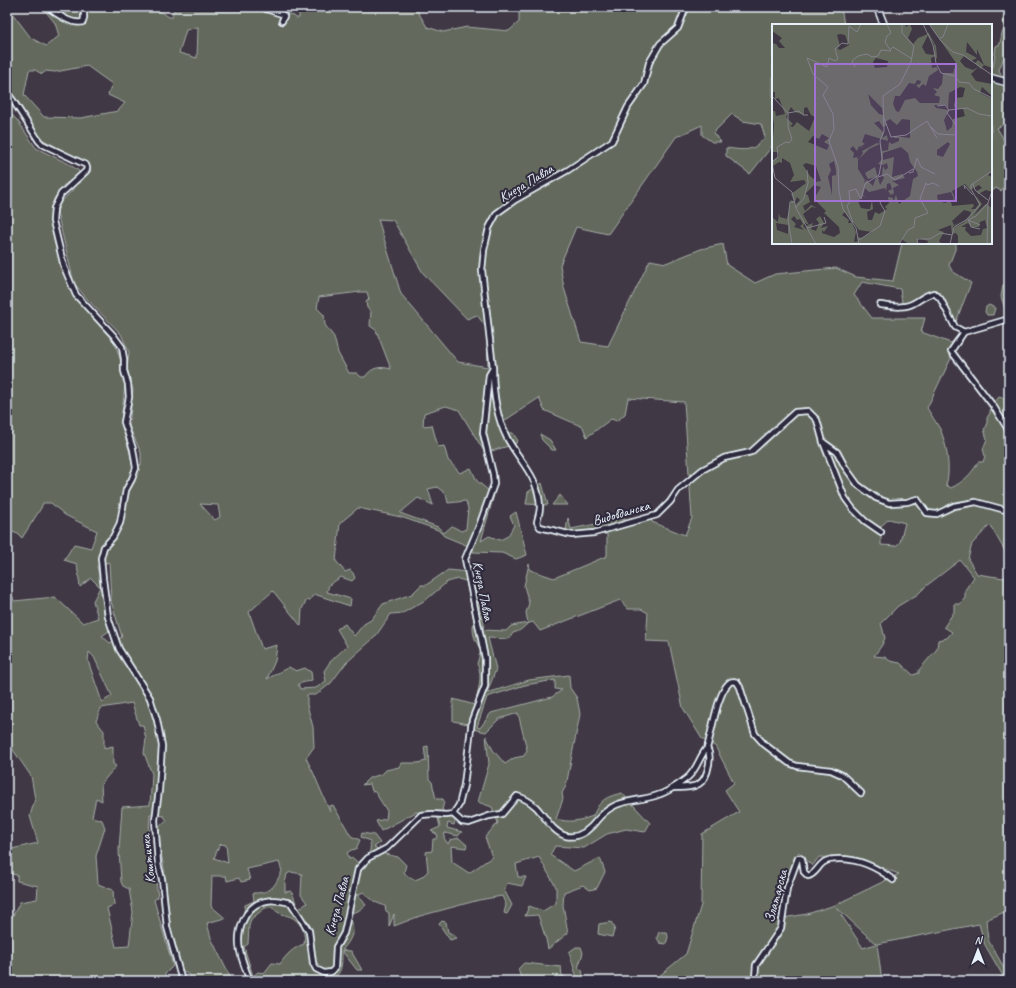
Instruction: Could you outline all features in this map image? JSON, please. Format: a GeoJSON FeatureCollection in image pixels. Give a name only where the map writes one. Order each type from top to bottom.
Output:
{"type":"FeatureCollection","features":[{"type":"Feature","properties":{"kind":"street"},"geometry":{"type":"LineString","coordinates":[[48,7],[61,16],[79,23],[83,22],[84,7]]}},
{"type":"Feature","properties":{"kind":"street"},"geometry":{"type":"LineString","coordinates":[[265,7],[266,9],[282,14],[284,16],[282,21]]}},
{"type":"Feature","properties":{"kind":"street","name":"Кнеза Павла"},"geometry":{"type":"LineString","coordinates":[[250,981],[239,950],[242,919],[252,908],[265,901],[277,900],[291,903],[309,931],[316,969],[324,973],[331,972],[335,968],[336,947],[344,933],[358,869],[368,858],[387,848],[421,815],[453,814],[459,805],[464,785],[472,720],[484,686],[485,658],[465,559],[494,484],[483,433],[489,375],[493,368],[482,270],[484,250],[489,228],[497,213],[515,200],[568,170],[612,141],[628,107],[644,84],[649,63],[660,44],[678,28],[686,7]]}},
{"type":"Feature","properties":{"kind":"street"},"geometry":{"type":"LineString","coordinates":[[877,7],[884,24]]}},
{"type":"Feature","properties":{"kind":"street"},"geometry":{"type":"LineString","coordinates":[[992,78],[1009,83]]}},
{"type":"Feature","properties":{"kind":"street","name":"Коштичка"},"geometry":{"type":"LineString","coordinates":[[7,93],[42,144],[86,165],[87,168],[86,171],[61,194],[54,208],[53,221],[64,267],[76,295],[114,336],[122,347],[124,371],[128,384],[129,397],[124,422],[134,454],[136,468],[126,490],[120,523],[113,537],[104,547],[101,558],[102,572],[108,617],[119,649],[150,698],[160,734],[162,746],[155,820],[158,864],[167,927],[182,981]]}},
{"type":"Feature","properties":{"kind":"street"},"geometry":{"type":"LineString","coordinates":[[880,305],[905,307],[914,304],[927,295],[934,293],[940,298],[955,327],[964,332]]}},
{"type":"Feature","properties":{"kind":"street"},"geometry":{"type":"LineString","coordinates":[[1009,319],[964,332],[951,351],[994,407],[1009,431]]}},
{"type":"Feature","properties":{"kind":"street","name":"Видовданска"},"geometry":{"type":"LineString","coordinates":[[493,368],[494,401],[499,418],[507,438],[537,484],[540,509],[538,522],[540,526],[544,528],[572,534],[594,533],[657,515],[670,502],[678,490],[702,470],[724,458],[751,452],[795,412],[808,410],[816,420],[845,498],[852,509],[865,521],[881,532]]}},
{"type":"Feature","properties":{"kind":"street"},"geometry":{"type":"LineString","coordinates":[[823,442],[837,452],[845,467],[858,485],[876,498],[889,503],[907,502],[917,499],[927,513],[937,514],[954,506],[976,502],[1009,511]]}},
{"type":"Feature","properties":{"kind":"street"},"geometry":{"type":"LineString","coordinates":[[453,814],[462,822],[469,823],[489,816],[502,814],[517,796],[525,798],[536,807],[556,830],[566,836],[574,836],[588,830],[610,808],[622,802],[654,796],[673,788],[687,778],[696,769],[707,748],[720,698],[729,682],[733,681],[737,682],[755,734],[764,744],[789,763],[797,766],[831,770],[842,776],[861,793]]}},
{"type":"Feature","properties":{"kind":"street"},"geometry":{"type":"LineString","coordinates":[[673,788],[686,788],[702,783],[707,773],[709,764],[709,752],[707,748]]}},
{"type":"Feature","properties":{"kind":"street","name":"Златарска"},"geometry":{"type":"LineString","coordinates":[[757,981],[755,978],[756,965],[781,928],[787,888],[798,858],[802,859],[804,872],[808,876],[811,876],[822,863],[829,860],[849,859],[865,863],[893,880]]}},
{"type":"Feature","properties":{"kind":"green space"},"geometry":{"type":"Polygon","coordinates":[[[7,7],[11,7],[9,9],[31,38],[46,46],[59,36],[55,23],[42,7],[154,7],[169,17],[173,17],[172,14],[176,7],[268,7],[299,18],[299,12],[304,7],[415,7],[427,27],[443,32],[467,27],[509,31],[519,22],[519,7],[841,7],[844,24],[772,24],[772,146],[750,174],[726,156],[726,148],[743,150],[756,146],[765,137],[761,124],[743,121],[732,114],[713,133],[721,142],[712,142],[702,135],[702,125],[676,137],[608,234],[576,227],[560,265],[564,288],[581,342],[608,346],[650,260],[666,263],[701,249],[723,244],[727,265],[755,283],[775,274],[836,268],[856,277],[893,281],[902,244],[956,244],[949,265],[952,271],[971,283],[955,324],[942,299],[937,299],[933,296],[932,298],[902,303],[900,289],[862,282],[854,295],[872,318],[925,318],[921,332],[951,343],[960,333],[965,335],[955,350],[927,408],[940,429],[945,442],[948,457],[946,485],[951,488],[955,486],[970,474],[978,462],[983,462],[985,456],[983,449],[987,439],[984,429],[987,426],[987,418],[990,413],[991,398],[994,403],[999,397],[1007,399],[1009,397],[1009,558],[990,525],[972,544],[968,559],[977,574],[1004,578],[1008,574],[1009,575],[1009,910],[986,920],[988,940],[1009,976],[1002,981],[992,981],[1003,976],[985,945],[979,924],[877,944],[882,981],[653,981],[686,954],[701,905],[702,834],[739,812],[725,790],[734,783],[715,746],[702,739],[683,708],[669,642],[646,641],[648,613],[641,609],[628,609],[620,600],[540,631],[533,622],[513,633],[509,639],[488,638],[496,669],[487,693],[529,680],[569,675],[570,688],[577,698],[580,714],[566,786],[562,793],[563,799],[556,819],[574,821],[593,816],[598,806],[604,800],[622,793],[650,823],[645,832],[626,829],[607,834],[584,848],[555,846],[550,855],[574,871],[600,858],[605,872],[597,888],[590,890],[583,885],[564,892],[563,905],[568,933],[548,949],[538,915],[525,916],[529,906],[543,911],[556,903],[556,887],[539,857],[516,864],[518,877],[526,877],[522,886],[507,883],[504,890],[512,905],[507,914],[504,913],[506,905],[502,896],[479,900],[420,916],[394,926],[394,914],[389,927],[389,913],[386,911],[385,906],[375,902],[363,892],[358,895],[366,905],[358,911],[351,913],[349,920],[352,924],[353,932],[350,940],[342,950],[351,951],[362,970],[357,970],[342,951],[340,972],[333,978],[312,978],[310,981],[243,981],[242,979],[246,976],[238,950],[245,905],[254,901],[253,893],[264,892],[272,888],[282,871],[279,862],[247,869],[250,880],[241,882],[239,878],[227,881],[226,876],[212,876],[211,906],[225,918],[207,923],[211,938],[232,981],[193,981],[195,980],[182,970],[170,924],[164,868],[160,848],[159,826],[167,821],[164,816],[150,814],[148,856],[154,868],[158,897],[154,900],[173,966],[165,974],[166,981],[7,981],[11,919],[20,902],[37,899],[38,886],[17,881],[17,875],[7,873],[7,850],[38,843],[30,816],[35,799],[31,776],[7,741],[7,581],[9,582],[14,601],[55,597],[83,623],[98,618],[93,601],[100,587],[91,578],[80,587],[77,564],[64,560],[74,544],[91,548],[97,531],[65,515],[51,503],[43,503],[22,538],[18,534],[7,530],[7,110],[17,120],[36,148],[69,164],[79,171],[79,175],[64,185],[54,199],[50,220],[55,244],[62,270],[74,297],[115,343],[121,362],[125,385],[121,421],[133,464],[141,465],[141,453],[129,426],[133,390],[127,368],[129,352],[121,334],[87,299],[74,283],[57,212],[60,203],[91,171],[90,168],[86,163],[40,138],[13,97],[7,100],[7,7]],[[198,27],[186,30],[179,53],[197,58],[198,27]],[[87,66],[55,72],[46,71],[42,74],[35,70],[29,70],[24,95],[44,117],[81,118],[118,111],[125,103],[108,95],[112,84],[87,66]],[[378,219],[401,294],[458,362],[488,367],[487,339],[494,338],[477,315],[467,319],[423,273],[393,220],[378,219]],[[367,292],[319,297],[317,308],[324,315],[325,325],[334,337],[338,353],[349,373],[357,373],[361,377],[365,377],[370,371],[376,368],[391,369],[376,330],[370,326],[371,311],[367,308],[366,302],[369,299],[367,292]],[[539,398],[504,421],[510,433],[513,433],[518,441],[515,444],[485,453],[459,410],[446,406],[424,413],[423,426],[432,425],[438,447],[444,446],[448,460],[460,473],[471,468],[477,481],[494,495],[481,541],[489,536],[500,540],[508,536],[514,525],[510,516],[516,512],[527,555],[516,559],[502,553],[473,552],[473,548],[444,536],[438,530],[401,517],[358,508],[340,523],[336,561],[345,572],[350,570],[355,578],[352,581],[341,577],[329,585],[327,592],[351,599],[350,606],[314,594],[310,600],[306,601],[302,609],[301,626],[273,591],[249,612],[262,649],[277,645],[275,661],[267,679],[289,667],[296,671],[305,668],[311,672],[312,680],[298,684],[300,689],[316,688],[326,681],[324,671],[330,662],[347,646],[337,629],[345,624],[354,636],[364,624],[371,620],[383,604],[412,594],[421,585],[426,585],[448,570],[467,572],[474,579],[484,623],[483,630],[506,631],[511,626],[528,623],[526,613],[529,603],[524,586],[529,564],[530,570],[554,578],[607,556],[607,534],[565,537],[568,518],[571,529],[621,519],[651,519],[652,522],[685,535],[692,518],[684,402],[628,398],[625,414],[617,421],[611,419],[587,437],[583,427],[544,410],[539,398]],[[437,487],[428,489],[433,505],[418,498],[400,513],[438,527],[444,533],[452,526],[461,531],[466,529],[468,509],[466,501],[448,503],[446,494],[437,487]],[[200,504],[215,520],[220,517],[218,505],[200,504]],[[889,519],[881,526],[881,545],[896,546],[900,542],[905,523],[889,519]],[[960,560],[918,594],[898,606],[881,623],[885,638],[874,656],[885,657],[890,661],[900,663],[913,675],[919,673],[919,670],[937,649],[938,640],[947,638],[952,632],[944,627],[954,612],[954,604],[960,604],[965,598],[965,590],[974,577],[960,560]],[[109,562],[97,566],[109,631],[102,636],[110,643],[122,637],[111,601],[109,562]],[[458,579],[447,582],[427,599],[403,613],[391,614],[375,637],[346,663],[331,683],[316,695],[307,695],[307,705],[313,727],[314,747],[306,758],[330,812],[330,806],[333,805],[351,836],[360,840],[356,849],[347,853],[349,859],[353,858],[358,863],[369,852],[370,841],[361,837],[362,833],[374,835],[380,843],[374,847],[385,854],[398,857],[406,865],[404,872],[408,877],[415,880],[422,877],[428,871],[426,852],[432,851],[433,839],[436,839],[438,835],[431,831],[440,827],[438,818],[416,812],[381,831],[376,821],[386,819],[387,811],[375,792],[372,791],[370,784],[362,785],[369,778],[382,774],[386,770],[399,767],[401,763],[418,763],[426,761],[424,747],[428,746],[429,779],[432,782],[436,799],[443,799],[444,802],[442,810],[456,819],[454,825],[448,823],[447,828],[462,832],[458,836],[445,833],[444,838],[448,844],[450,840],[459,838],[467,845],[466,848],[451,846],[452,862],[469,873],[492,857],[485,837],[498,823],[492,807],[478,802],[489,764],[486,736],[493,750],[505,764],[514,758],[524,756],[527,750],[518,713],[499,719],[486,732],[468,728],[468,724],[453,721],[453,699],[475,705],[480,679],[477,664],[481,650],[473,633],[474,621],[466,581],[458,579]],[[89,652],[88,661],[102,702],[112,696],[94,657],[89,652]],[[555,680],[525,685],[487,697],[477,727],[480,728],[491,713],[552,697],[562,690],[555,689],[555,680]],[[132,703],[101,708],[96,721],[104,731],[104,748],[113,746],[113,764],[116,766],[101,784],[102,801],[96,798],[92,817],[102,820],[105,828],[96,856],[98,884],[113,890],[114,905],[107,908],[116,947],[129,946],[133,912],[129,889],[123,886],[121,882],[119,850],[122,807],[150,805],[152,774],[144,753],[146,739],[143,725],[139,725],[132,703]],[[221,844],[214,858],[228,863],[226,845],[221,844]],[[799,852],[784,893],[777,919],[807,914],[835,905],[899,874],[858,859],[819,857],[812,866],[799,852]],[[291,872],[287,874],[285,892],[291,891],[299,909],[307,903],[301,895],[302,874],[291,872]],[[273,907],[265,908],[251,919],[248,944],[244,947],[253,976],[258,972],[264,973],[272,963],[280,964],[290,952],[304,944],[304,933],[299,923],[293,918],[277,912],[273,907]],[[836,907],[863,948],[876,944],[836,907]]]}},
{"type":"Feature","properties":{"kind":"green space"},"geometry":{"type":"Polygon","coordinates":[[[1004,16],[1009,16],[1009,41],[1006,43],[1005,55],[999,70],[1002,76],[1009,78],[1009,80],[992,76],[992,67],[996,46],[1000,44],[1002,33],[1005,28],[1003,19],[1004,16]]]}},
{"type":"Feature","properties":{"kind":"green space"},"geometry":{"type":"Polygon","coordinates":[[[992,80],[1009,85],[1009,121],[997,128],[1009,148],[1009,179],[1001,191],[996,188],[992,191],[992,80]]]}},
{"type":"Feature","properties":{"kind":"green space"},"geometry":{"type":"Polygon","coordinates":[[[1009,283],[1009,322],[1007,322],[1006,311],[1001,297],[1003,285],[1009,283]]]}},
{"type":"Feature","properties":{"kind":"green space"},"geometry":{"type":"Polygon","coordinates":[[[989,305],[995,308],[993,315],[987,315],[985,312],[986,307],[989,305]]]}},
{"type":"Feature","properties":{"kind":"green space"},"geometry":{"type":"Polygon","coordinates":[[[540,434],[550,440],[556,450],[552,450],[542,440],[540,434]]]}},
{"type":"Feature","properties":{"kind":"green space"},"geometry":{"type":"Polygon","coordinates":[[[542,483],[548,505],[526,504],[528,492],[542,483]]]}},
{"type":"Feature","properties":{"kind":"green space"},"geometry":{"type":"Polygon","coordinates":[[[560,495],[568,505],[552,505],[560,495]]]}},
{"type":"Feature","properties":{"kind":"green space"},"geometry":{"type":"Polygon","coordinates":[[[442,921],[446,922],[448,932],[456,938],[450,940],[439,924],[442,921]]]}},
{"type":"Feature","properties":{"kind":"green space"},"geometry":{"type":"Polygon","coordinates":[[[611,922],[615,928],[612,937],[598,934],[599,924],[611,922]]]}},
{"type":"Feature","properties":{"kind":"green space"},"geometry":{"type":"Polygon","coordinates":[[[659,932],[667,932],[668,937],[666,944],[660,943],[657,938],[659,932]]]}},
{"type":"Feature","properties":{"kind":"green space"},"geometry":{"type":"Polygon","coordinates":[[[576,947],[581,947],[583,953],[578,968],[582,970],[584,981],[578,981],[569,952],[576,947]]]}},
{"type":"Feature","properties":{"kind":"green space"},"geometry":{"type":"Polygon","coordinates":[[[524,963],[561,967],[562,976],[569,979],[568,981],[522,981],[518,969],[524,963]]]}}]}
